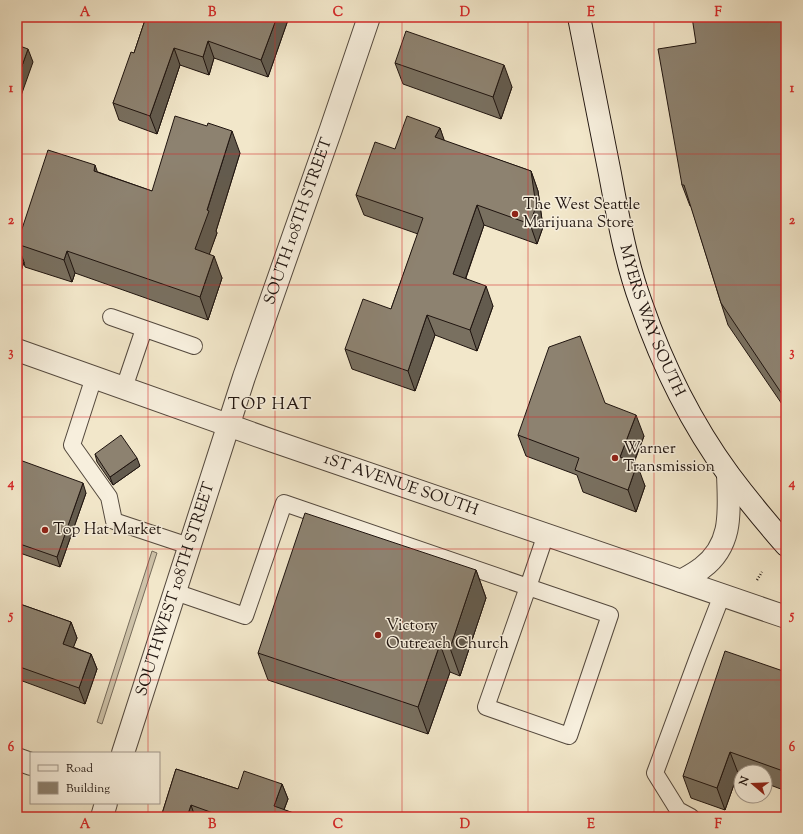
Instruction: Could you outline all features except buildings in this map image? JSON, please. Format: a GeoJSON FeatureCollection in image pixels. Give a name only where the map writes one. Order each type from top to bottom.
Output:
{"type":"FeatureCollection","features":[{"type":"Feature","properties":{"kind":"street","name":"SOUTH 108TH STREET"},"geometry":{"type":"LineString","coordinates":[[228,425],[369,17]]}},
{"type":"Feature","properties":{"kind":"street","name":"MYERS WAY SOUTH"},"geometry":{"type":"LineString","coordinates":[[579,17],[627,256],[640,302],[658,348],[678,391],[702,434],[728,474],[786,545]]}},
{"type":"Feature","properties":{"kind":"street","name":"1ST AVENUE SOUTH"},"geometry":{"type":"LineString","coordinates":[[17,350],[228,425],[786,618]]}},
{"type":"Feature","properties":{"kind":"street","name":"SOUTHWEST 108TH STREET"},"geometry":{"type":"LineString","coordinates":[[122,752],[228,425]]}},
{"type":"Feature","properties":{"kind":"street"},"geometry":{"type":"LineString","coordinates":[[681,581],[704,567],[720,548],[728,529],[730,508],[728,474]]}},
{"type":"Feature","properties":{"kind":"street"},"geometry":{"type":"LineString","coordinates":[[17,759],[30,764]]}},
{"type":"Feature","properties":{"kind":"street"},"geometry":{"type":"LineString","coordinates":[[102,817],[106,804]]}},
{"type":"Feature","properties":{"kind":"lane"},"geometry":{"type":"LineString","coordinates":[[111,317],[194,346]]}},
{"type":"Feature","properties":{"kind":"lane"},"geometry":{"type":"LineString","coordinates":[[124,388],[144,329]]}},
{"type":"Feature","properties":{"kind":"lane"},"geometry":{"type":"LineString","coordinates":[[94,377],[72,445],[109,497],[114,521],[189,546]]}},
{"type":"Feature","properties":{"kind":"lane"},"geometry":{"type":"LineString","coordinates":[[174,592],[245,616],[284,503],[528,587],[610,615],[569,736],[486,707],[528,587],[546,534]]}},
{"type":"Feature","properties":{"kind":"lane"},"geometry":{"type":"LineString","coordinates":[[691,817],[678,810],[655,774],[722,595]]}},
{"type":"Feature","properties":{"kind":"shaded area"},"geometry":{"type":"Polygon","coordinates":[[[152,551],[157,553],[102,724],[97,722],[152,551]]]}},
{"type":"Feature","properties":{"kind":"place","name":"The West Seattle Marijuana Store"},"geometry":{"type":"Point","coordinates":[515,214]}},
{"type":"Feature","properties":{"kind":"place","name":"Warner Transmission"},"geometry":{"type":"Point","coordinates":[615,458]}},
{"type":"Feature","properties":{"kind":"place","name":"Top Hat Market"},"geometry":{"type":"Point","coordinates":[45,530]}},
{"type":"Feature","properties":{"kind":"place","name":"Victory Outreach Church"},"geometry":{"type":"Point","coordinates":[378,635]}},
{"type":"Feature","properties":{"kind":"district","name":"TOP HAT"},"geometry":{"type":"Point","coordinates":[270,405]}}]}
